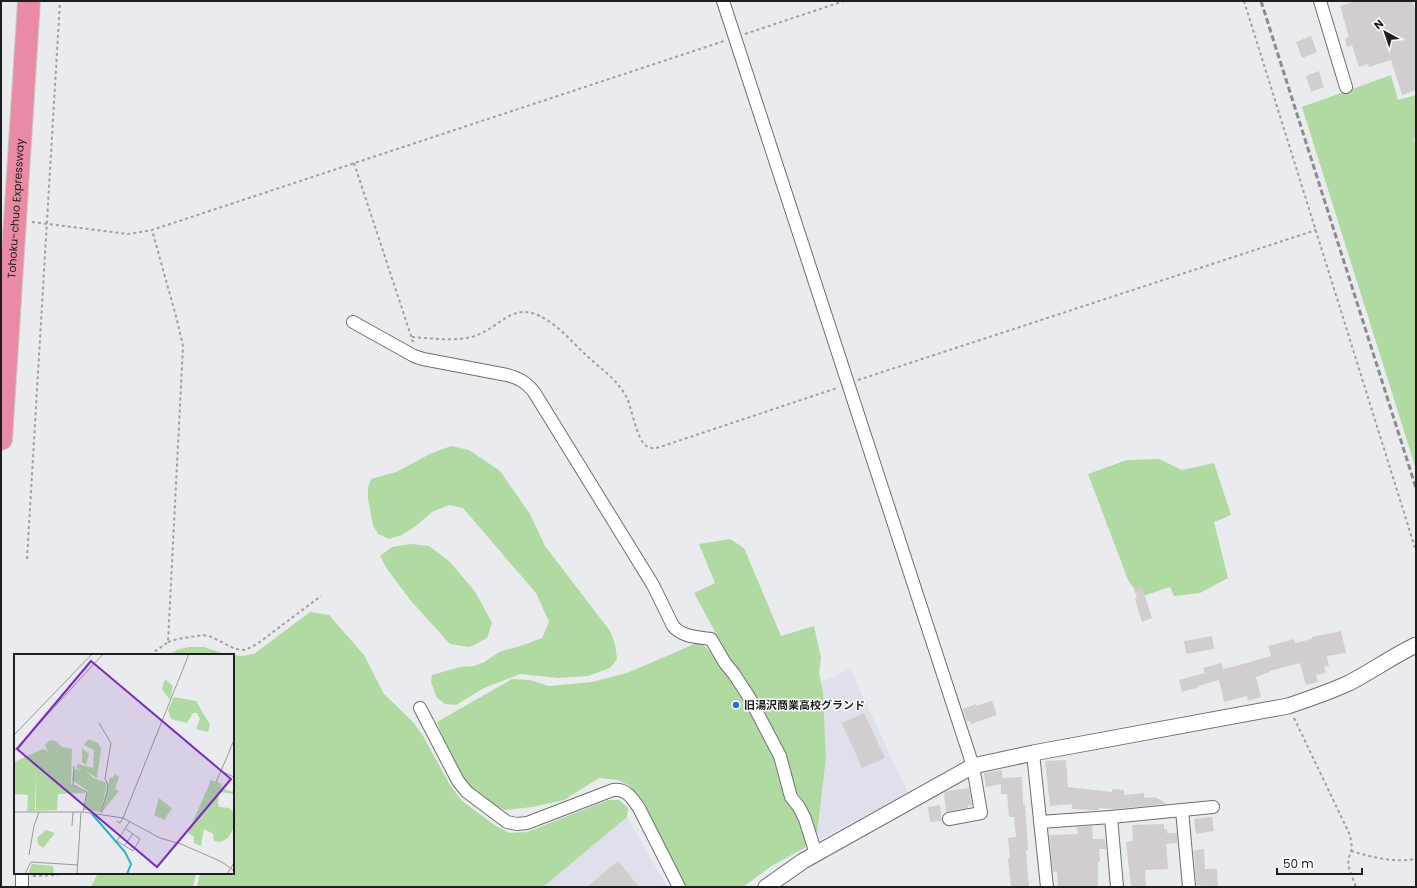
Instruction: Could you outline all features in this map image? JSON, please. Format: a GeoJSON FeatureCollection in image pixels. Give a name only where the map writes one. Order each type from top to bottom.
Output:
{"type":"FeatureCollection","features":[{"type":"Feature","properties":{"kind":"highway","name":"Tohoku-chuo Expressway"},"geometry":{"type":"LineString","coordinates":[[1,439],[29,1]]}},
{"type":"Feature","properties":{"kind":"street"},"geometry":{"type":"LineString","coordinates":[[723,1],[973,766],[982,813],[949,819]]}},
{"type":"Feature","properties":{"kind":"street"},"geometry":{"type":"LineString","coordinates":[[1320,1],[1346,87]]}},
{"type":"Feature","properties":{"kind":"street"},"geometry":{"type":"LineString","coordinates":[[353,322],[419,357],[518,378],[528,384],[653,585],[673,626],[677,631],[684,634],[711,640],[725,664],[734,674],[749,697],[780,756],[791,797],[799,807],[816,854]]}},
{"type":"Feature","properties":{"kind":"street"},"geometry":{"type":"LineString","coordinates":[[766,887],[816,854],[973,766],[1033,753],[1288,706],[1324,694],[1350,682],[1396,654],[1416,645]]}},
{"type":"Feature","properties":{"kind":"street"},"geometry":{"type":"LineString","coordinates":[[420,708],[458,782],[467,792],[507,822],[517,824],[527,823],[613,790],[620,789],[626,792],[639,808],[679,887]]}},
{"type":"Feature","properties":{"kind":"street"},"geometry":{"type":"LineString","coordinates":[[1033,753],[1047,887]]}},
{"type":"Feature","properties":{"kind":"street"},"geometry":{"type":"LineString","coordinates":[[1040,822],[1213,807]]}},
{"type":"Feature","properties":{"kind":"street"},"geometry":{"type":"LineString","coordinates":[[1182,810],[1189,887]]}},
{"type":"Feature","properties":{"kind":"street"},"geometry":{"type":"LineString","coordinates":[[1111,817],[1117,887]]}},
{"type":"Feature","properties":{"kind":"path"},"geometry":{"type":"LineString","coordinates":[[27,559],[60,1]]}},
{"type":"Feature","properties":{"kind":"path"},"geometry":{"type":"LineString","coordinates":[[28,222],[47,223],[128,234],[152,230],[844,1]]}},
{"type":"Feature","properties":{"kind":"path"},"geometry":{"type":"LineString","coordinates":[[1244,1],[1416,551]]}},
{"type":"Feature","properties":{"kind":"path"},"geometry":{"type":"LineString","coordinates":[[354,163],[419,357]]}},
{"type":"Feature","properties":{"kind":"path"},"geometry":{"type":"LineString","coordinates":[[152,230],[183,346],[168,642]]}},
{"type":"Feature","properties":{"kind":"path"},"geometry":{"type":"LineString","coordinates":[[412,337],[468,338],[479,334],[513,315],[524,311],[535,313],[555,326],[617,384],[627,398],[640,437],[647,447],[652,448],[660,447],[1316,230]]}},
{"type":"Feature","properties":{"kind":"path"},"geometry":{"type":"LineString","coordinates":[[151,654],[168,642],[178,639],[203,636],[212,637],[235,649],[245,650],[257,644],[321,596]]}},
{"type":"Feature","properties":{"kind":"path"},"geometry":{"type":"LineString","coordinates":[[1288,706],[1346,824],[1352,840],[1352,848],[1348,865],[1356,887]]}},
{"type":"Feature","properties":{"kind":"path"},"geometry":{"type":"LineString","coordinates":[[1351,851],[1376,858],[1409,860],[1416,858]]}},
{"type":"Feature","properties":{"kind":"path"},"geometry":{"type":"LineString","coordinates":[[22,882],[60,874]]}},
{"type":"Feature","properties":{"kind":"shaded area"},"geometry":{"type":"Polygon","coordinates":[[[850,669],[908,793],[817,841],[826,758],[823,692],[821,682],[850,669]]]}},
{"type":"Feature","properties":{"kind":"shaded area"},"geometry":{"type":"Polygon","coordinates":[[[627,817],[667,887],[543,887],[627,817]]]}},
{"type":"Feature","properties":{"kind":"green space"},"geometry":{"type":"Polygon","coordinates":[[[1391,75],[1398,100],[1416,95],[1416,135],[1414,139],[1416,145],[1416,469],[1302,107],[1391,75]]]}},
{"type":"Feature","properties":{"kind":"green space"},"geometry":{"type":"Polygon","coordinates":[[[451,446],[469,450],[500,471],[530,514],[545,546],[610,631],[615,644],[617,659],[610,668],[588,676],[558,678],[520,674],[484,688],[456,705],[445,704],[437,698],[431,682],[432,675],[460,667],[474,666],[484,662],[499,652],[542,638],[549,622],[536,593],[463,508],[449,505],[432,512],[402,535],[389,539],[378,534],[373,525],[368,499],[368,487],[371,479],[396,472],[430,454],[451,446]]]}},
{"type":"Feature","properties":{"kind":"green space"},"geometry":{"type":"Polygon","coordinates":[[[1159,459],[1182,470],[1214,463],[1231,515],[1214,522],[1228,578],[1200,593],[1174,596],[1170,587],[1140,597],[1128,580],[1088,474],[1127,460],[1159,459]]]}},
{"type":"Feature","properties":{"kind":"green space"},"geometry":{"type":"Polygon","coordinates":[[[730,539],[744,548],[781,636],[814,626],[821,658],[819,673],[823,692],[826,758],[817,835],[802,800],[795,789],[783,749],[742,676],[731,661],[694,593],[715,583],[699,544],[730,539]]]}},
{"type":"Feature","properties":{"kind":"green space"},"geometry":{"type":"Polygon","coordinates":[[[411,544],[429,546],[450,562],[476,593],[492,623],[487,638],[470,647],[450,644],[411,601],[387,569],[380,556],[392,547],[411,544]]]}},
{"type":"Feature","properties":{"kind":"green space"},"geometry":{"type":"Polygon","coordinates":[[[310,612],[329,615],[364,655],[384,694],[412,721],[422,734],[450,785],[462,801],[496,826],[510,833],[527,832],[608,800],[619,800],[628,808],[627,817],[543,887],[197,887],[200,874],[234,874],[234,655],[241,656],[254,654],[310,612]]]}},
{"type":"Feature","properties":{"kind":"green space"},"geometry":{"type":"Polygon","coordinates":[[[699,642],[707,648],[732,681],[773,754],[787,802],[798,817],[808,846],[770,867],[743,887],[686,887],[640,801],[630,786],[618,780],[599,778],[564,800],[532,807],[505,810],[481,799],[452,765],[437,722],[512,679],[529,680],[549,686],[592,682],[627,673],[699,642]]]}},
{"type":"Feature","properties":{"kind":"green space"},"geometry":{"type":"Polygon","coordinates":[[[189,647],[204,647],[225,654],[168,654],[189,647]]]}},
{"type":"Feature","properties":{"kind":"green space"},"geometry":{"type":"Polygon","coordinates":[[[98,874],[196,874],[193,887],[91,887],[98,874]]]}},
{"type":"Feature","properties":{"kind":"building"},"geometry":{"type":"Polygon","coordinates":[[[1356,1],[1412,1],[1416,12],[1416,90],[1402,95],[1391,60],[1369,67],[1368,64],[1359,67],[1352,45],[1347,47],[1345,38],[1349,37],[1340,6],[1356,1]]]}},
{"type":"Feature","properties":{"kind":"building"},"geometry":{"type":"Polygon","coordinates":[[[1311,36],[1317,52],[1302,58],[1296,42],[1311,36]]]}},
{"type":"Feature","properties":{"kind":"building"},"geometry":{"type":"Polygon","coordinates":[[[1319,71],[1324,87],[1311,92],[1306,76],[1319,71]]]}},
{"type":"Feature","properties":{"kind":"building"},"geometry":{"type":"Polygon","coordinates":[[[1142,587],[1152,618],[1142,622],[1135,599],[1137,598],[1134,590],[1142,587]]]}},
{"type":"Feature","properties":{"kind":"building"},"geometry":{"type":"Polygon","coordinates":[[[1341,631],[1346,653],[1327,656],[1329,666],[1324,667],[1326,673],[1316,675],[1318,682],[1306,685],[1300,663],[1270,671],[1256,677],[1261,697],[1248,701],[1247,696],[1224,702],[1219,680],[1182,692],[1179,680],[1205,673],[1203,668],[1221,663],[1223,669],[1247,663],[1271,656],[1268,646],[1294,639],[1295,643],[1312,639],[1312,637],[1341,631]]]}},
{"type":"Feature","properties":{"kind":"building"},"geometry":{"type":"Polygon","coordinates":[[[1212,636],[1214,649],[1186,654],[1184,641],[1212,636]]]}},
{"type":"Feature","properties":{"kind":"building"},"geometry":{"type":"Polygon","coordinates":[[[992,701],[997,715],[971,724],[970,721],[967,722],[963,709],[976,704],[976,706],[992,701]]]}},
{"type":"Feature","properties":{"kind":"building"},"geometry":{"type":"Polygon","coordinates":[[[864,713],[885,758],[862,768],[842,723],[864,713]]]}},
{"type":"Feature","properties":{"kind":"building"},"geometry":{"type":"Polygon","coordinates":[[[1066,760],[1068,787],[1112,792],[1112,789],[1124,790],[1124,795],[1144,793],[1144,798],[1155,797],[1167,804],[1115,809],[1099,808],[1099,810],[1072,809],[1072,804],[1050,806],[1045,761],[1066,760]]]}},
{"type":"Feature","properties":{"kind":"building"},"geometry":{"type":"Polygon","coordinates":[[[1002,770],[1002,778],[1022,777],[1023,805],[1025,805],[1028,850],[1026,850],[1029,887],[1011,887],[1008,859],[1010,858],[1008,838],[1016,837],[1014,817],[1009,817],[1007,794],[1001,794],[1001,784],[986,787],[984,773],[1002,770]]]}},
{"type":"Feature","properties":{"kind":"building"},"geometry":{"type":"Polygon","coordinates":[[[969,788],[972,805],[967,806],[968,808],[946,812],[944,793],[947,791],[969,788]]]}},
{"type":"Feature","properties":{"kind":"building"},"geometry":{"type":"Polygon","coordinates":[[[940,805],[942,821],[930,822],[928,807],[940,805]]]}},
{"type":"Feature","properties":{"kind":"building"},"geometry":{"type":"Polygon","coordinates":[[[1212,817],[1214,831],[1196,834],[1194,819],[1212,817]]]}},
{"type":"Feature","properties":{"kind":"building"},"geometry":{"type":"Polygon","coordinates":[[[1164,824],[1164,829],[1167,829],[1167,833],[1177,833],[1177,843],[1166,844],[1168,869],[1145,870],[1146,886],[1131,887],[1126,842],[1133,841],[1132,825],[1164,824]]]}},
{"type":"Feature","properties":{"kind":"building"},"geometry":{"type":"Polygon","coordinates":[[[1092,826],[1093,839],[1105,839],[1106,849],[1099,849],[1100,862],[1098,862],[1098,887],[1058,887],[1057,873],[1056,871],[1053,872],[1049,835],[1078,834],[1077,827],[1092,826]]]}},
{"type":"Feature","properties":{"kind":"building"},"geometry":{"type":"Polygon","coordinates":[[[1204,849],[1205,869],[1217,869],[1218,887],[1201,887],[1201,885],[1196,885],[1194,850],[1204,849]]]}},
{"type":"Feature","properties":{"kind":"building"},"geometry":{"type":"Polygon","coordinates":[[[618,861],[639,887],[587,887],[618,861]]]}},
{"type":"Feature","properties":{"kind":"railway"},"geometry":{"type":"LineString","coordinates":[[1261,1],[1416,488]]}},
{"type":"Feature","properties":{"kind":"place","name":"旧湯沢商業高校グランド"},"geometry":{"type":"Point","coordinates":[736,705]}}]}
